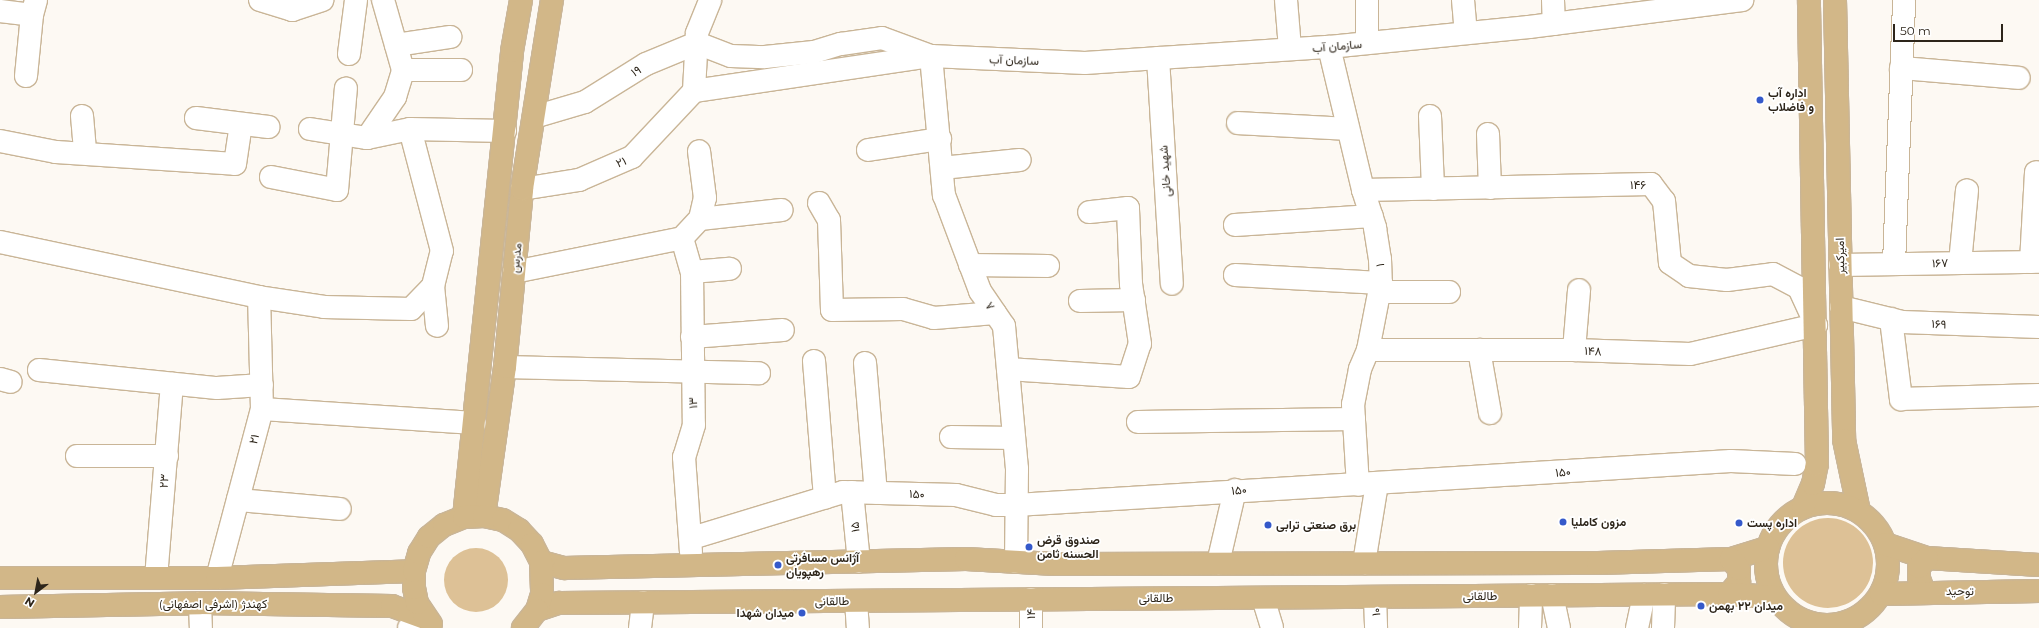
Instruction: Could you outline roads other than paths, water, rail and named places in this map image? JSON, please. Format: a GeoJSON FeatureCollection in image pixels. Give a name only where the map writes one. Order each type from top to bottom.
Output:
{"type":"FeatureCollection","features":[{"type":"Feature","properties":{"kind":"main road","name":"مدرس"},"geometry":{"type":"LineString","coordinates":[[474,516],[474,423],[520,0]]}},
{"type":"Feature","properties":{"kind":"main road","name":"مدرس"},"geometry":{"type":"LineString","coordinates":[[474,516],[505,366],[522,189],[552,0]]}},
{"type":"Feature","properties":{"kind":"main road"},"geometry":{"type":"LineString","coordinates":[[1803,507],[1813,484],[1817,464],[1816,325],[1809,0]]}},
{"type":"Feature","properties":{"kind":"main road","name":"امیرکبیر"},"geometry":{"type":"LineString","coordinates":[[1836,0],[1844,440],[1859,511]]}},
{"type":"Feature","properties":{"kind":"main road"},"geometry":{"type":"LineString","coordinates":[[1817,464],[1848,462]]}},
{"type":"Feature","properties":{"kind":"main road"},"geometry":{"type":"LineString","coordinates":[[1822,502],[1841,504],[1859,511],[1875,525],[1885,544],[1889,561],[1887,578],[1881,594],[1868,610],[1851,620],[1832,627],[1815,624],[1800,618],[1786,609],[1775,596],[1768,581],[1766,564],[1768,548],[1775,531],[1783,521],[1803,507],[1822,502]]}},
{"type":"Feature","properties":{"kind":"main road"},"geometry":{"type":"LineString","coordinates":[[423,624],[415,593],[414,571],[419,553],[429,537],[444,525],[474,516],[503,520],[519,530],[532,544],[541,562],[542,594],[537,610],[523,628]]}},
{"type":"Feature","properties":{"kind":"main road"},"geometry":{"type":"LineString","coordinates":[[1885,544],[1927,558],[2016,566],[2039,565]]}},
{"type":"Feature","properties":{"kind":"main road"},"geometry":{"type":"LineString","coordinates":[[541,562],[564,568],[691,567],[966,559],[1016,562],[1598,563],[1731,559],[1768,548]]}},
{"type":"Feature","properties":{"kind":"main road"},"geometry":{"type":"LineString","coordinates":[[1924,592],[1919,578],[1919,567],[1927,558]]}},
{"type":"Feature","properties":{"kind":"main road"},"geometry":{"type":"LineString","coordinates":[[1729,594],[1739,582],[1739,569],[1731,559]]}},
{"type":"Feature","properties":{"kind":"main road"},"geometry":{"type":"LineString","coordinates":[[0,578],[217,578],[414,571]]}},
{"type":"Feature","properties":{"kind":"main road"},"geometry":{"type":"LineString","coordinates":[[392,572],[392,606]]}},
{"type":"Feature","properties":{"kind":"main road","name":"توحید"},"geometry":{"type":"LineString","coordinates":[[1881,594],[2039,591]]}},
{"type":"Feature","properties":{"kind":"main road","name":"طالقانی"},"geometry":{"type":"LineString","coordinates":[[537,610],[559,603],[643,602],[1729,594],[1775,596]]}},
{"type":"Feature","properties":{"kind":"main road","name":"کهندژ (اشرفی اصفهانی)"},"geometry":{"type":"LineString","coordinates":[[0,607],[200,603],[392,606],[423,624]]}},
{"type":"Feature","properties":{"kind":"street"},"geometry":{"type":"LineString","coordinates":[[260,0],[292,10],[322,0]]}},
{"type":"Feature","properties":{"kind":"street"},"geometry":{"type":"LineString","coordinates":[[349,54],[356,0]]}},
{"type":"Feature","properties":{"kind":"street"},"geometry":{"type":"LineString","coordinates":[[367,138],[395,97],[403,70],[383,0]]}},
{"type":"Feature","properties":{"kind":"street"},"geometry":{"type":"LineString","coordinates":[[694,91],[697,33],[710,0]]}},
{"type":"Feature","properties":{"kind":"street"},"geometry":{"type":"LineString","coordinates":[[1286,0],[1290,49]]}},
{"type":"Feature","properties":{"kind":"street"},"geometry":{"type":"LineString","coordinates":[[1367,0],[1367,43]]}},
{"type":"Feature","properties":{"kind":"street"},"geometry":{"type":"LineString","coordinates":[[1463,0],[1466,33]]}},
{"type":"Feature","properties":{"kind":"street"},"geometry":{"type":"LineString","coordinates":[[1553,0],[1554,24]]}},
{"type":"Feature","properties":{"kind":"street","name":"سازمان آب"},"geometry":{"type":"LineString","coordinates":[[694,91],[931,56],[1085,63],[1329,47],[1554,24],[1742,0]]}},
{"type":"Feature","properties":{"kind":"street"},"geometry":{"type":"LineString","coordinates":[[1894,264],[1904,0]]}},
{"type":"Feature","properties":{"kind":"street"},"geometry":{"type":"LineString","coordinates":[[0,11],[34,8],[26,76]]}},
{"type":"Feature","properties":{"kind":"street"},"geometry":{"type":"LineString","coordinates":[[396,45],[450,37]]}},
{"type":"Feature","properties":{"kind":"street","name":"سازمان آب"},"geometry":{"type":"LineString","coordinates":[[697,43],[731,56],[765,57],[814,52],[841,44],[882,38],[931,56]]}},
{"type":"Feature","properties":{"kind":"street","name":"۱۹"},"geometry":{"type":"LineString","coordinates":[[534,117],[585,102],[646,64],[697,43]]}},
{"type":"Feature","properties":{"kind":"street","name":"۱"},"geometry":{"type":"LineString","coordinates":[[1329,47],[1363,190],[1372,216],[1380,259],[1380,287],[1368,350],[1353,404],[1354,419],[1368,485],[1364,563]]}},
{"type":"Feature","properties":{"kind":"street","name":"۷"},"geometry":{"type":"LineString","coordinates":[[931,56],[940,139],[944,195],[980,291],[1004,326],[1014,438],[1016,562]]}},
{"type":"Feature","properties":{"kind":"street","name":"شهید خانی"},"geometry":{"type":"LineString","coordinates":[[1158,58],[1172,284]]}},
{"type":"Feature","properties":{"kind":"street"},"geometry":{"type":"LineString","coordinates":[[1901,68],[2019,78]]}},
{"type":"Feature","properties":{"kind":"street"},"geometry":{"type":"LineString","coordinates":[[403,70],[461,70]]}},
{"type":"Feature","properties":{"kind":"street"},"geometry":{"type":"LineString","coordinates":[[271,177],[337,190],[346,88]]}},
{"type":"Feature","properties":{"kind":"street","name":"۲۱"},"geometry":{"type":"LineString","coordinates":[[522,189],[579,180],[632,157],[694,91]]}},
{"type":"Feature","properties":{"kind":"street"},"geometry":{"type":"LineString","coordinates":[[82,116],[85,153]]}},
{"type":"Feature","properties":{"kind":"street"},"geometry":{"type":"LineString","coordinates":[[1430,116],[1433,189]]}},
{"type":"Feature","properties":{"kind":"street"},"geometry":{"type":"LineString","coordinates":[[196,118],[268,127]]}},
{"type":"Feature","properties":{"kind":"street"},"geometry":{"type":"LineString","coordinates":[[1238,123],[1348,128]]}},
{"type":"Feature","properties":{"kind":"street"},"geometry":{"type":"LineString","coordinates":[[0,142],[56,152],[235,164],[241,124]]}},
{"type":"Feature","properties":{"kind":"street"},"geometry":{"type":"LineString","coordinates":[[310,129],[367,138],[410,130],[505,131]]}},
{"type":"Feature","properties":{"kind":"street"},"geometry":{"type":"LineString","coordinates":[[410,130],[442,252],[433,286],[437,326]]}},
{"type":"Feature","properties":{"kind":"street"},"geometry":{"type":"LineString","coordinates":[[1488,134],[1490,188]]}},
{"type":"Feature","properties":{"kind":"street"},"geometry":{"type":"LineString","coordinates":[[868,150],[940,139]]}},
{"type":"Feature","properties":{"kind":"street"},"geometry":{"type":"LineString","coordinates":[[514,272],[682,238],[700,219],[705,198],[699,151]]}},
{"type":"Feature","properties":{"kind":"street"},"geometry":{"type":"LineString","coordinates":[[942,168],[1020,160]]}},
{"type":"Feature","properties":{"kind":"street"},"geometry":{"type":"LineString","coordinates":[[2035,262],[2036,172]]}},
{"type":"Feature","properties":{"kind":"street","name":"۱۴۶"},"geometry":{"type":"LineString","coordinates":[[1363,190],[1651,184],[1664,201],[1670,263],[1689,276],[1727,280],[1773,274],[1799,288],[1816,325]]}},
{"type":"Feature","properties":{"kind":"street"},"geometry":{"type":"LineString","coordinates":[[1960,263],[1967,190]]}},
{"type":"Feature","properties":{"kind":"street"},"geometry":{"type":"LineString","coordinates":[[819,203],[829,220],[832,310],[903,309],[934,318],[995,313]]}},
{"type":"Feature","properties":{"kind":"street"},"geometry":{"type":"LineString","coordinates":[[1008,369],[1129,377],[1140,344],[1134,300],[1128,208],[1089,212]]}},
{"type":"Feature","properties":{"kind":"street"},"geometry":{"type":"LineString","coordinates":[[700,219],[782,210]]}},
{"type":"Feature","properties":{"kind":"street"},"geometry":{"type":"LineString","coordinates":[[1235,225],[1372,216]]}},
{"type":"Feature","properties":{"kind":"street","name":"۱۳"},"geometry":{"type":"LineString","coordinates":[[682,238],[692,272],[692,372],[694,425],[684,457],[692,538],[691,567]]}},
{"type":"Feature","properties":{"kind":"street"},"geometry":{"type":"LineString","coordinates":[[0,242],[259,297],[324,307],[411,309],[433,286]]}},
{"type":"Feature","properties":{"kind":"street","name":"۱۶۷"},"geometry":{"type":"LineString","coordinates":[[1840,265],[2035,262]]}},
{"type":"Feature","properties":{"kind":"street"},"geometry":{"type":"LineString","coordinates":[[970,265],[1048,266]]}},
{"type":"Feature","properties":{"kind":"street"},"geometry":{"type":"LineString","coordinates":[[692,272],[730,269]]}},
{"type":"Feature","properties":{"kind":"street"},"geometry":{"type":"LineString","coordinates":[[1235,275],[1449,292]]}},
{"type":"Feature","properties":{"kind":"street"},"geometry":{"type":"LineString","coordinates":[[1574,350],[1579,290]]}},
{"type":"Feature","properties":{"kind":"street","name":"۲۱"},"geometry":{"type":"LineString","coordinates":[[217,578],[262,409],[259,297]]}},
{"type":"Feature","properties":{"kind":"street"},"geometry":{"type":"LineString","coordinates":[[1080,301],[1134,300]]}},
{"type":"Feature","properties":{"kind":"street","name":"۱۶۹"},"geometry":{"type":"LineString","coordinates":[[1841,307],[1902,322],[2039,327]]}},
{"type":"Feature","properties":{"kind":"street"},"geometry":{"type":"LineString","coordinates":[[1891,319],[1901,399],[2039,395]]}},
{"type":"Feature","properties":{"kind":"street","name":"۱۴۸"},"geometry":{"type":"LineString","coordinates":[[1368,350],[1574,350],[1690,354],[1816,325]]}},
{"type":"Feature","properties":{"kind":"street"},"geometry":{"type":"LineString","coordinates":[[692,337],[783,330]]}},
{"type":"Feature","properties":{"kind":"street"},"geometry":{"type":"LineString","coordinates":[[1479,350],[1490,413]]}},
{"type":"Feature","properties":{"kind":"street"},"geometry":{"type":"LineString","coordinates":[[814,361],[825,498]]}},
{"type":"Feature","properties":{"kind":"street"},"geometry":{"type":"LineString","coordinates":[[865,363],[876,493]]}},
{"type":"Feature","properties":{"kind":"street"},"geometry":{"type":"LineString","coordinates":[[505,366],[759,373]]}},
{"type":"Feature","properties":{"kind":"street"},"geometry":{"type":"LineString","coordinates":[[39,370],[217,388],[262,385]]}},
{"type":"Feature","properties":{"kind":"street","name":"۲۳"},"geometry":{"type":"LineString","coordinates":[[156,578],[172,384]]}},
{"type":"Feature","properties":{"kind":"street"},"geometry":{"type":"LineString","coordinates":[[262,409],[474,423]]}},
{"type":"Feature","properties":{"kind":"street"},"geometry":{"type":"LineString","coordinates":[[1138,422],[1354,419]]}},
{"type":"Feature","properties":{"kind":"street"},"geometry":{"type":"LineString","coordinates":[[951,437],[1014,438]]}},
{"type":"Feature","properties":{"kind":"street"},"geometry":{"type":"LineString","coordinates":[[77,456],[166,456]]}},
{"type":"Feature","properties":{"kind":"street","name":"۱۵۰"},"geometry":{"type":"LineString","coordinates":[[692,538],[843,492],[956,495],[996,505],[1016,505],[1235,490],[1368,485],[1731,461],[1795,464]]}},
{"type":"Feature","properties":{"kind":"street"},"geometry":{"type":"LineString","coordinates":[[1218,563],[1235,490]]}},
{"type":"Feature","properties":{"kind":"street","name":"۱۵"},"geometry":{"type":"LineString","coordinates":[[852,492],[859,562]]}},
{"type":"Feature","properties":{"kind":"street"},"geometry":{"type":"LineString","coordinates":[[238,500],[340,509]]}},
{"type":"Feature","properties":{"kind":"street"},"geometry":{"type":"LineString","coordinates":[[1530,628],[1542,595]]}},
{"type":"Feature","properties":{"kind":"street"},"geometry":{"type":"LineString","coordinates":[[1542,595],[1559,628]]}},
{"type":"Feature","properties":{"kind":"street"},"geometry":{"type":"LineString","coordinates":[[1637,628],[1654,595]]}},
{"type":"Feature","properties":{"kind":"street"},"geometry":{"type":"LineString","coordinates":[[1654,595],[1663,628]]}},
{"type":"Feature","properties":{"kind":"street","name":"۱۰"},"geometry":{"type":"LineString","coordinates":[[1375,596],[1376,628]]}},
{"type":"Feature","properties":{"kind":"street"},"geometry":{"type":"LineString","coordinates":[[1263,598],[1272,628]]}},
{"type":"Feature","properties":{"kind":"street","name":"۱۴"},"geometry":{"type":"LineString","coordinates":[[1031,599],[1031,628]]}},
{"type":"Feature","properties":{"kind":"street"},"geometry":{"type":"LineString","coordinates":[[856,601],[858,628]]}},
{"type":"Feature","properties":{"kind":"street"},"geometry":{"type":"LineString","coordinates":[[640,628],[643,602]]}},
{"type":"Feature","properties":{"kind":"street"},"geometry":{"type":"LineString","coordinates":[[200,603],[201,628]]}},
{"type":"Feature","properties":{"kind":"place","name":"اداره آب و فاضلاب"},"geometry":{"type":"Point","coordinates":[1760,100]}},
{"type":"Feature","properties":{"kind":"place","name":"مزون کاملیا"},"geometry":{"type":"Point","coordinates":[1563,522]}},
{"type":"Feature","properties":{"kind":"place","name":"اداره پست"},"geometry":{"type":"Point","coordinates":[1739,523]}},
{"type":"Feature","properties":{"kind":"place","name":"برق صنعتی ترابی"},"geometry":{"type":"Point","coordinates":[1268,525]}},
{"type":"Feature","properties":{"kind":"place","name":"صندوق قرض الحسنه ثامن"},"geometry":{"type":"Point","coordinates":[1029,547]}},
{"type":"Feature","properties":{"kind":"place","name":"آژانس مسافرتی رهپویان"},"geometry":{"type":"Point","coordinates":[778,565]}},
{"type":"Feature","properties":{"kind":"place","name":"میدان ۲۲ بهمن"},"geometry":{"type":"Point","coordinates":[1701,606]}},
{"type":"Feature","properties":{"kind":"place","name":"میدان شهدا"},"geometry":{"type":"Point","coordinates":[802,613]}}]}
